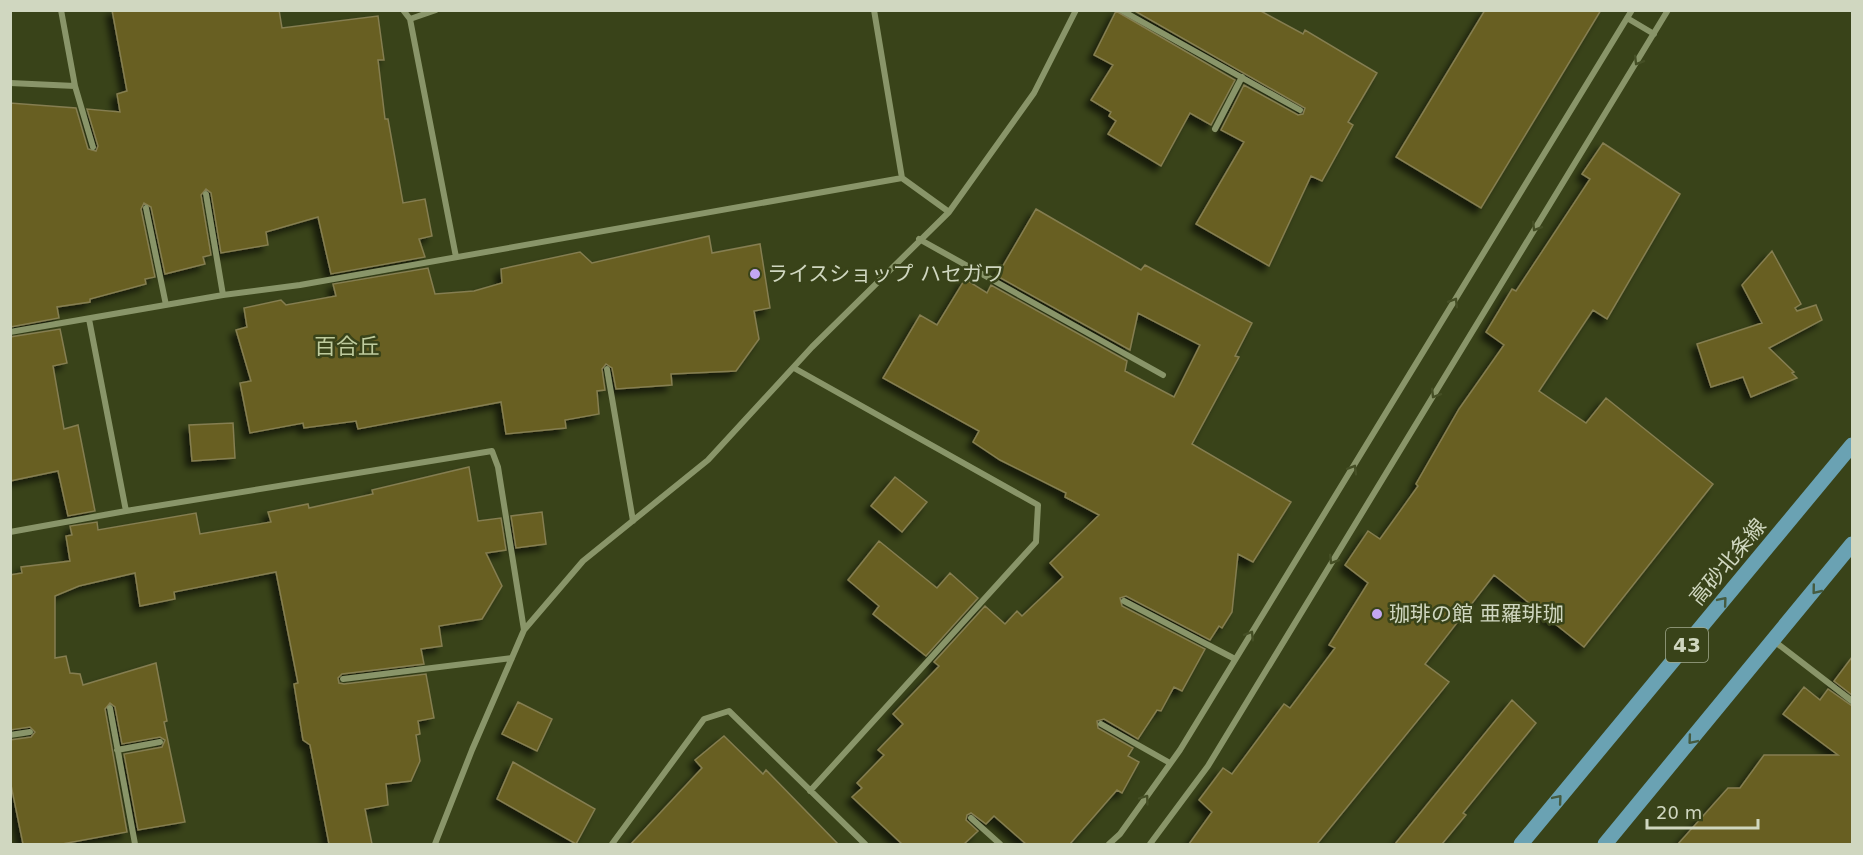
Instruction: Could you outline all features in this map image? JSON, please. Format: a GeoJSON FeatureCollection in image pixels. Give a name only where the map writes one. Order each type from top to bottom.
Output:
{"type":"FeatureCollection","features":[{"type":"Feature","properties":{"kind":"main road","name":"高砂北条線"},"geometry":{"type":"LineString","coordinates":[[1521,844],[1852,445]]}},
{"type":"Feature","properties":{"kind":"main road"},"geometry":{"type":"LineString","coordinates":[[1605,844],[1852,544]]}},
{"type":"Feature","properties":{"kind":"street"},"geometry":{"type":"LineString","coordinates":[[61,10],[75,86],[93,147]]}},
{"type":"Feature","properties":{"kind":"street"},"geometry":{"type":"LineString","coordinates":[[402,10],[410,19],[456,257]]}},
{"type":"Feature","properties":{"kind":"street"},"geometry":{"type":"LineString","coordinates":[[410,19],[436,10]]}},
{"type":"Feature","properties":{"kind":"street"},"geometry":{"type":"LineString","coordinates":[[874,10],[902,178],[949,212]]}},
{"type":"Feature","properties":{"kind":"street"},"geometry":{"type":"LineString","coordinates":[[435,844],[524,630],[583,561],[708,460],[919,239],[949,212],[1034,93],[1076,10]]}},
{"type":"Feature","properties":{"kind":"street"},"geometry":{"type":"LineString","coordinates":[[1121,10],[1300,110]]}},
{"type":"Feature","properties":{"kind":"street"},"geometry":{"type":"LineString","coordinates":[[1109,844],[1119,834],[1170,763],[1632,10]]}},
{"type":"Feature","properties":{"kind":"street"},"geometry":{"type":"LineString","coordinates":[[1150,844],[1208,766],[1668,10]]}},
{"type":"Feature","properties":{"kind":"street"},"geometry":{"type":"LineString","coordinates":[[1627,18],[1654,33]]}},
{"type":"Feature","properties":{"kind":"street"},"geometry":{"type":"LineString","coordinates":[[1215,129],[1242,77]]}},
{"type":"Feature","properties":{"kind":"street"},"geometry":{"type":"LineString","coordinates":[[10,83],[75,86]]}},
{"type":"Feature","properties":{"kind":"street"},"geometry":{"type":"LineString","coordinates":[[10,332],[224,295],[300,285],[902,178]]}},
{"type":"Feature","properties":{"kind":"street"},"geometry":{"type":"LineString","coordinates":[[206,194],[224,295]]}},
{"type":"Feature","properties":{"kind":"street"},"geometry":{"type":"LineString","coordinates":[[146,208],[166,305]]}},
{"type":"Feature","properties":{"kind":"street"},"geometry":{"type":"LineString","coordinates":[[919,239],[1163,375]]}},
{"type":"Feature","properties":{"kind":"street"},"geometry":{"type":"LineString","coordinates":[[89,319],[126,511]]}},
{"type":"Feature","properties":{"kind":"street"},"geometry":{"type":"LineString","coordinates":[[794,368],[1038,505],[1036,542],[810,791]]}},
{"type":"Feature","properties":{"kind":"street"},"geometry":{"type":"LineString","coordinates":[[607,369],[633,521]]}},
{"type":"Feature","properties":{"kind":"street"},"geometry":{"type":"LineString","coordinates":[[10,532],[492,451],[498,468],[524,630]]}},
{"type":"Feature","properties":{"kind":"street"},"geometry":{"type":"LineString","coordinates":[[1124,601],[1235,659]]}},
{"type":"Feature","properties":{"kind":"street"},"geometry":{"type":"LineString","coordinates":[[1774,641],[1852,701]]}},
{"type":"Feature","properties":{"kind":"street"},"geometry":{"type":"LineString","coordinates":[[342,679],[512,658]]}},
{"type":"Feature","properties":{"kind":"street"},"geometry":{"type":"LineString","coordinates":[[110,708],[135,844]]}},
{"type":"Feature","properties":{"kind":"street"},"geometry":{"type":"LineString","coordinates":[[612,844],[704,719],[729,711],[865,844]]}},
{"type":"Feature","properties":{"kind":"street"},"geometry":{"type":"LineString","coordinates":[[1101,724],[1170,763]]}},
{"type":"Feature","properties":{"kind":"street"},"geometry":{"type":"LineString","coordinates":[[10,735],[30,732]]}},
{"type":"Feature","properties":{"kind":"street"},"geometry":{"type":"LineString","coordinates":[[117,750],[160,742]]}},
{"type":"Feature","properties":{"kind":"street"},"geometry":{"type":"LineString","coordinates":[[971,818],[999,844]]}},
{"type":"Feature","properties":{"kind":"building"},"geometry":{"type":"Polygon","coordinates":[[[112,10],[279,10],[282,28],[378,16],[384,60],[378,60],[385,119],[388,119],[403,203],[425,199],[432,236],[419,239],[425,257],[331,274],[318,217],[266,232],[268,245],[221,253],[211,193],[206,189],[201,195],[211,255],[203,257],[205,264],[165,274],[151,207],[144,203],[141,209],[155,277],[145,279],[146,284],[90,299],[90,302],[57,307],[59,318],[10,327],[10,103],[76,108],[88,149],[96,151],[98,146],[87,109],[120,112],[117,94],[127,91],[112,10]]]}},
{"type":"Feature","properties":{"kind":"building"},"geometry":{"type":"Polygon","coordinates":[[[1133,10],[1259,10],[1303,34],[1305,30],[1377,73],[1348,122],[1353,125],[1322,181],[1311,176],[1269,266],[1196,224],[1244,142],[1221,130],[1244,85],[1298,115],[1303,114],[1305,108],[1133,10]]]}},
{"type":"Feature","properties":{"kind":"building"},"geometry":{"type":"Polygon","coordinates":[[[1485,10],[1601,10],[1481,208],[1396,157],[1485,10]]]}},
{"type":"Feature","properties":{"kind":"building"},"geometry":{"type":"Polygon","coordinates":[[[1116,11],[1235,80],[1211,125],[1190,113],[1161,166],[1108,134],[1116,121],[1109,116],[1111,112],[1091,100],[1113,65],[1094,55],[1116,11]]]}},
{"type":"Feature","properties":{"kind":"building"},"geometry":{"type":"Polygon","coordinates":[[[1603,143],[1680,194],[1607,319],[1593,310],[1539,391],[1586,423],[1606,398],[1713,484],[1584,647],[1494,575],[1425,664],[1449,682],[1317,844],[1189,844],[1212,812],[1199,800],[1223,768],[1232,774],[1284,704],[1290,708],[1335,648],[1329,645],[1368,583],[1345,565],[1368,531],[1380,539],[1418,486],[1416,484],[1459,409],[1504,345],[1486,332],[1512,289],[1516,291],[1590,179],[1582,174],[1603,143]]]}},
{"type":"Feature","properties":{"kind":"building"},"geometry":{"type":"Polygon","coordinates":[[[1036,209],[1141,270],[1145,265],[1252,323],[1235,356],[1239,357],[1192,444],[1291,502],[1253,562],[1238,554],[1232,612],[1222,628],[1219,626],[1210,640],[1126,596],[1120,598],[1122,606],[1205,649],[1182,691],[1174,687],[1161,711],[1157,710],[1138,739],[1104,719],[1097,721],[1098,728],[1133,748],[1128,756],[1139,762],[1122,793],[1117,790],[1070,844],[1026,844],[994,816],[986,824],[971,813],[967,815],[966,820],[978,831],[964,844],[902,844],[852,797],[862,788],[857,783],[884,755],[878,750],[903,724],[893,714],[939,666],[934,662],[985,606],[1005,624],[1017,611],[1022,616],[1063,577],[1050,563],[1099,515],[1065,497],[1066,493],[1000,460],[973,442],[979,431],[883,378],[920,315],[937,325],[965,279],[987,293],[991,285],[1127,361],[1125,371],[1174,397],[1200,345],[1138,313],[1130,350],[997,276],[1036,209]]]}},
{"type":"Feature","properties":{"kind":"building"},"geometry":{"type":"Polygon","coordinates":[[[709,236],[712,253],[760,244],[770,308],[754,311],[759,339],[736,371],[671,374],[672,385],[616,389],[612,368],[606,364],[602,369],[605,390],[597,391],[599,414],[565,420],[566,428],[506,434],[501,402],[358,429],[356,421],[304,428],[303,423],[250,433],[240,383],[251,381],[236,330],[247,327],[244,308],[281,300],[286,305],[336,296],[333,284],[428,268],[435,294],[474,291],[502,283],[501,269],[580,252],[592,263],[709,236]]]}},
{"type":"Feature","properties":{"kind":"building"},"geometry":{"type":"Polygon","coordinates":[[[1772,251],[1801,304],[1795,308],[1797,311],[1816,305],[1822,320],[1769,348],[1794,372],[1792,373],[1797,378],[1751,397],[1743,377],[1711,387],[1697,344],[1762,323],[1742,285],[1772,251]]]}},
{"type":"Feature","properties":{"kind":"building"},"geometry":{"type":"Polygon","coordinates":[[[60,329],[67,363],[53,366],[64,429],[78,425],[95,511],[68,516],[58,471],[10,481],[10,337],[60,329]]]}},
{"type":"Feature","properties":{"kind":"building"},"geometry":{"type":"Polygon","coordinates":[[[233,423],[235,458],[192,461],[189,425],[233,423]]]}},
{"type":"Feature","properties":{"kind":"building"},"geometry":{"type":"Polygon","coordinates":[[[469,467],[478,521],[501,518],[506,550],[486,553],[502,586],[482,619],[439,626],[442,646],[421,649],[424,664],[342,674],[338,678],[339,683],[344,684],[426,674],[434,718],[418,721],[420,734],[416,735],[420,761],[411,781],[386,784],[388,805],[365,809],[372,844],[329,844],[310,745],[303,740],[294,684],[298,683],[276,572],[174,592],[175,599],[140,606],[135,573],[79,586],[55,596],[55,658],[66,656],[70,673],[80,674],[83,685],[156,663],[167,721],[164,722],[185,822],[138,830],[124,754],[162,747],[165,740],[160,737],[122,744],[115,707],[110,703],[105,709],[127,832],[62,844],[23,844],[10,780],[10,740],[31,737],[35,732],[30,727],[10,730],[10,575],[22,573],[21,567],[70,561],[66,536],[72,535],[70,526],[97,522],[98,530],[196,513],[200,534],[271,522],[268,512],[308,504],[309,508],[373,494],[372,490],[469,467]]]}},
{"type":"Feature","properties":{"kind":"building"},"geometry":{"type":"Polygon","coordinates":[[[895,477],[927,502],[902,532],[871,506],[895,477]]]}},
{"type":"Feature","properties":{"kind":"building"},"geometry":{"type":"Polygon","coordinates":[[[542,512],[546,544],[516,548],[511,516],[542,512]]]}},
{"type":"Feature","properties":{"kind":"building"},"geometry":{"type":"Polygon","coordinates":[[[879,541],[937,588],[950,573],[978,598],[926,656],[873,614],[879,606],[848,580],[879,541]]]}},
{"type":"Feature","properties":{"kind":"building"},"geometry":{"type":"Polygon","coordinates":[[[1852,657],[1852,695],[1834,681],[1852,657]]]}},
{"type":"Feature","properties":{"kind":"building"},"geometry":{"type":"Polygon","coordinates":[[[1804,687],[1820,700],[1828,689],[1852,706],[1852,844],[1678,844],[1728,788],[1740,788],[1764,755],[1838,755],[1783,714],[1804,687]]]}},
{"type":"Feature","properties":{"kind":"building"},"geometry":{"type":"Polygon","coordinates":[[[1512,700],[1536,723],[1463,813],[1466,815],[1442,844],[1395,844],[1512,700]]]}},
{"type":"Feature","properties":{"kind":"building"},"geometry":{"type":"Polygon","coordinates":[[[518,702],[552,719],[537,751],[502,734],[518,702]]]}},
{"type":"Feature","properties":{"kind":"building"},"geometry":{"type":"Polygon","coordinates":[[[724,736],[763,774],[766,770],[838,844],[631,844],[702,768],[695,760],[724,736]]]}},
{"type":"Feature","properties":{"kind":"building"},"geometry":{"type":"Polygon","coordinates":[[[513,762],[595,809],[576,844],[497,799],[513,762]]]}},
{"type":"Feature","properties":{"kind":"place","name":"ライスショップ ハセガワ"},"geometry":{"type":"Point","coordinates":[755,274]}},
{"type":"Feature","properties":{"kind":"place","name":"珈琲の館 亜羅琲珈"},"geometry":{"type":"Point","coordinates":[1377,614]}},
{"type":"Feature","properties":{"kind":"district","name":"百合丘"},"geometry":{"type":"Point","coordinates":[347,346]}}]}
